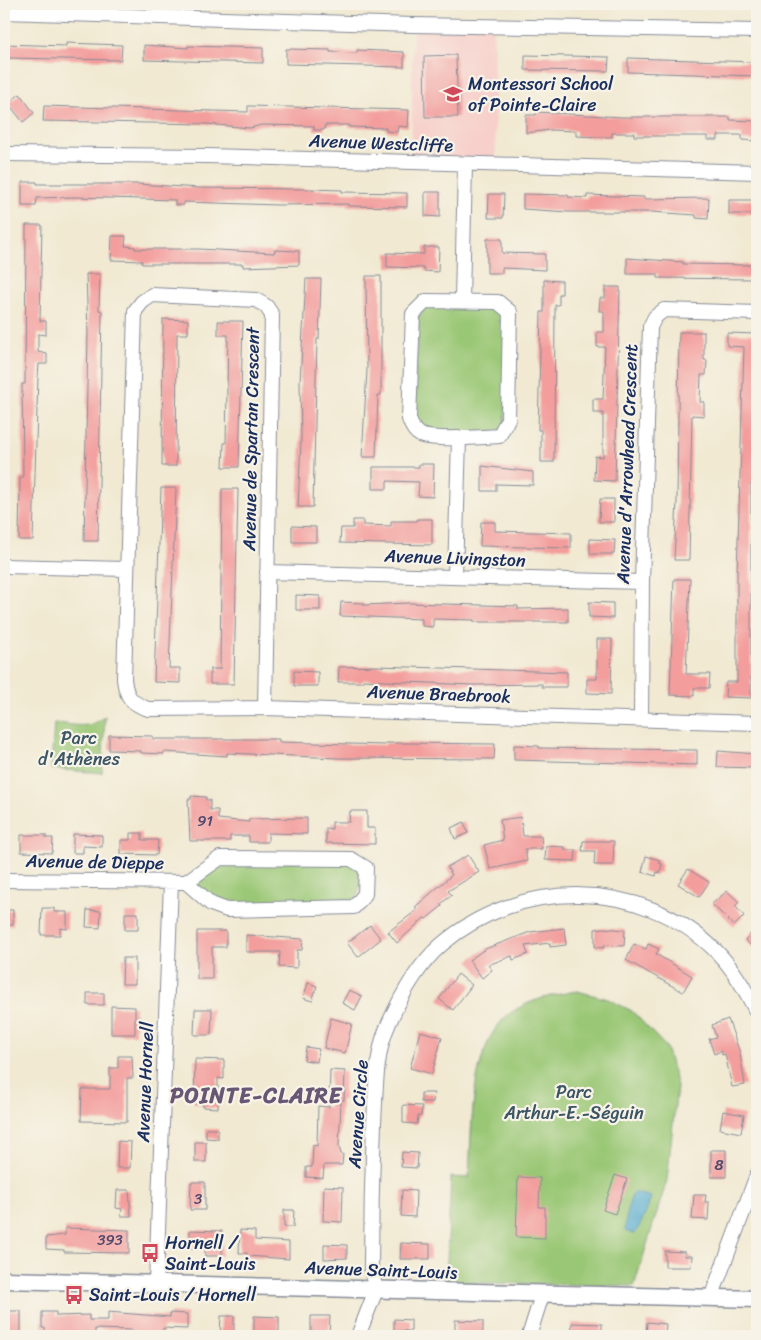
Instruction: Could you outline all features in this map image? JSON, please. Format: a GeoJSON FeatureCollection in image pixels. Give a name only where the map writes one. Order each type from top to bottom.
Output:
{"type":"FeatureCollection","features":[{"type":"Feature","properties":{"kind":"street"},"geometry":{"type":"LineString","coordinates":[[4,12],[73,8],[403,24],[757,31]]}},
{"type":"Feature","properties":{"kind":"street","name":"Avenue Westcliffe"},"geometry":{"type":"LineString","coordinates":[[4,154],[206,156],[757,172]]}},
{"type":"Feature","properties":{"kind":"street"},"geometry":{"type":"LineString","coordinates":[[462,301],[465,165]]}},
{"type":"Feature","properties":{"kind":"street","name":"Avenue de Spartan Crescent"},"geometry":{"type":"LineString","coordinates":[[126,694],[126,569],[135,311],[142,302],[152,295],[256,300],[266,306],[272,315],[265,708]]}},
{"type":"Feature","properties":{"kind":"street"},"geometry":{"type":"LineString","coordinates":[[426,301],[462,301],[498,302],[510,312],[508,419],[499,436],[458,438],[420,435],[413,429],[409,419],[413,314],[426,301]]}},
{"type":"Feature","properties":{"kind":"street","name":"Avenue d'Arrowhead Crescent"},"geometry":{"type":"LineString","coordinates":[[641,718],[642,582],[650,327],[655,317],[664,310],[757,313]]}},
{"type":"Feature","properties":{"kind":"street"},"geometry":{"type":"LineString","coordinates":[[455,576],[458,438]]}},
{"type":"Feature","properties":{"kind":"street"},"geometry":{"type":"LineString","coordinates":[[4,566],[126,569]]}},
{"type":"Feature","properties":{"kind":"street","name":"Avenue Livingston"},"geometry":{"type":"LineString","coordinates":[[267,572],[642,582]]}},
{"type":"Feature","properties":{"kind":"street","name":"Avenue Braebrook"},"geometry":{"type":"LineString","coordinates":[[126,694],[135,704],[148,708],[265,708],[757,723]]}},
{"type":"Feature","properties":{"kind":"street","name":"Avenue de Dieppe"},"geometry":{"type":"LineString","coordinates":[[4,880],[186,882],[220,858],[351,859],[366,868],[365,894],[354,907],[227,910],[211,904],[186,882]]}},
{"type":"Feature","properties":{"kind":"street","name":"Avenue Hornell"},"geometry":{"type":"LineString","coordinates":[[156,1284],[171,882]]}},
{"type":"Feature","properties":{"kind":"street","name":"Avenue Circle"},"geometry":{"type":"LineString","coordinates":[[376,1290],[371,1270],[376,1071],[388,1025],[406,990],[421,968],[440,946],[472,922],[504,906],[538,898],[569,894],[599,895],[642,905],[680,924],[716,950],[742,983],[757,1013]]}},
{"type":"Feature","properties":{"kind":"street"},"geometry":{"type":"LineString","coordinates":[[711,1298],[757,1175]]}},
{"type":"Feature","properties":{"kind":"street","name":"Avenue Saint-Louis"},"geometry":{"type":"LineString","coordinates":[[4,1280],[757,1299]]}},
{"type":"Feature","properties":{"kind":"street"},"geometry":{"type":"LineString","coordinates":[[358,1336],[376,1290]]}},
{"type":"Feature","properties":{"kind":"street"},"geometry":{"type":"LineString","coordinates":[[529,1336],[542,1295]]}},
{"type":"Feature","properties":{"kind":"shaded area","name":"Montessori School of Pointe-Claire"},"geometry":{"type":"Polygon","coordinates":[[[413,25],[493,26],[496,166],[411,163],[413,25]]]}},
{"type":"Feature","properties":{"kind":"green space"},"geometry":{"type":"Polygon","coordinates":[[[462,301],[510,312],[505,429],[459,438],[413,429],[419,306],[462,301]]]}},
{"type":"Feature","properties":{"kind":"green space","name":"Parc d'Athènes"},"geometry":{"type":"Polygon","coordinates":[[[105,716],[102,773],[51,769],[54,723],[81,726],[93,724],[105,716]]]}},
{"type":"Feature","properties":{"kind":"green space"},"geometry":{"type":"Polygon","coordinates":[[[351,859],[366,868],[354,907],[227,910],[186,882],[208,865],[351,859]]]}},
{"type":"Feature","properties":{"kind":"green space","name":"Parc Arthur-E.-Séguin"},"geometry":{"type":"Polygon","coordinates":[[[577,991],[608,999],[632,1011],[666,1047],[677,1086],[667,1180],[634,1286],[446,1282],[451,1177],[469,1178],[475,1090],[486,1046],[496,1028],[509,1014],[517,1009],[542,998],[577,991]]]}},
{"type":"Feature","properties":{"kind":"water"},"geometry":{"type":"Polygon","coordinates":[[[633,1192],[651,1197],[645,1215],[635,1234],[625,1231],[627,1210],[633,1192]]]}},
{"type":"Feature","properties":{"kind":"building"},"geometry":{"type":"Polygon","coordinates":[[[66,43],[122,45],[121,60],[4,58],[4,44],[66,46],[66,43]]]}},
{"type":"Feature","properties":{"kind":"building"},"geometry":{"type":"Polygon","coordinates":[[[144,45],[188,48],[188,46],[263,48],[263,63],[144,60],[144,45]]]}},
{"type":"Feature","properties":{"kind":"building"},"geometry":{"type":"Polygon","coordinates":[[[286,49],[357,53],[357,50],[404,52],[404,67],[286,64],[286,49]]]}},
{"type":"Feature","properties":{"kind":"building"},"geometry":{"type":"Polygon","coordinates":[[[456,55],[458,117],[425,117],[424,56],[456,55]]]}},
{"type":"Feature","properties":{"kind":"building"},"geometry":{"type":"Polygon","coordinates":[[[525,55],[609,57],[608,71],[525,70],[525,55]]]}},
{"type":"Feature","properties":{"kind":"building"},"geometry":{"type":"Polygon","coordinates":[[[628,58],[757,62],[757,76],[628,72],[628,58]]]}},
{"type":"Feature","properties":{"kind":"building"},"geometry":{"type":"Polygon","coordinates":[[[20,94],[34,113],[23,122],[8,103],[20,94]]]}},
{"type":"Feature","properties":{"kind":"building"},"geometry":{"type":"Polygon","coordinates":[[[44,106],[248,112],[248,106],[409,110],[408,127],[398,126],[397,132],[386,131],[386,128],[349,127],[349,125],[325,125],[324,130],[314,130],[314,126],[261,125],[250,128],[206,124],[43,121],[44,106]]]}},
{"type":"Feature","properties":{"kind":"building"},"geometry":{"type":"Polygon","coordinates":[[[536,112],[622,117],[730,117],[730,120],[757,121],[757,141],[742,140],[742,135],[718,135],[718,140],[707,140],[707,136],[634,136],[634,133],[612,133],[612,137],[599,137],[576,136],[576,131],[550,130],[526,133],[526,115],[536,115],[536,112]]]}},
{"type":"Feature","properties":{"kind":"building"},"geometry":{"type":"Polygon","coordinates":[[[22,182],[37,182],[37,184],[137,184],[200,188],[310,189],[342,190],[342,192],[407,193],[407,207],[348,206],[348,204],[278,205],[184,202],[184,205],[175,205],[175,200],[74,197],[37,198],[36,206],[22,206],[22,182]]]}},
{"type":"Feature","properties":{"kind":"building"},"geometry":{"type":"Polygon","coordinates":[[[425,192],[440,192],[440,217],[425,216],[425,192]]]}},
{"type":"Feature","properties":{"kind":"building"},"geometry":{"type":"Polygon","coordinates":[[[489,194],[504,194],[503,218],[488,218],[489,194]]]}},
{"type":"Feature","properties":{"kind":"building"},"geometry":{"type":"Polygon","coordinates":[[[523,194],[568,195],[568,197],[587,198],[587,195],[644,197],[644,199],[709,198],[708,219],[696,218],[696,215],[651,212],[568,212],[523,209],[523,194]]]}},
{"type":"Feature","properties":{"kind":"building"},"geometry":{"type":"Polygon","coordinates":[[[729,200],[753,200],[753,214],[729,214],[729,200]]]}},
{"type":"Feature","properties":{"kind":"building"},"geometry":{"type":"Polygon","coordinates":[[[26,225],[42,225],[40,321],[46,321],[46,335],[38,334],[38,352],[47,354],[47,364],[39,364],[38,376],[33,540],[19,540],[20,478],[23,478],[22,384],[25,384],[26,225]]]}},
{"type":"Feature","properties":{"kind":"building"},"geometry":{"type":"Polygon","coordinates":[[[112,236],[126,236],[125,246],[135,247],[135,249],[199,249],[274,253],[275,250],[299,251],[299,265],[243,267],[243,264],[142,264],[142,261],[111,260],[112,236]]]}},
{"type":"Feature","properties":{"kind":"building"},"geometry":{"type":"Polygon","coordinates":[[[487,239],[502,239],[502,253],[545,254],[545,270],[502,268],[502,273],[487,273],[487,239]]]}},
{"type":"Feature","properties":{"kind":"building"},"geometry":{"type":"Polygon","coordinates":[[[424,247],[439,247],[438,272],[424,271],[424,268],[387,267],[387,253],[424,254],[424,247]]]}},
{"type":"Feature","properties":{"kind":"building"},"geometry":{"type":"Polygon","coordinates":[[[627,258],[683,262],[683,264],[752,265],[752,279],[658,278],[658,274],[627,274],[627,258]]]}},
{"type":"Feature","properties":{"kind":"building"},"geometry":{"type":"Polygon","coordinates":[[[86,274],[100,274],[99,310],[102,311],[98,541],[84,541],[88,334],[86,274]]]}},
{"type":"Feature","properties":{"kind":"building"},"geometry":{"type":"Polygon","coordinates":[[[366,276],[381,276],[381,395],[378,395],[376,457],[362,457],[367,370],[366,276]]]}},
{"type":"Feature","properties":{"kind":"building"},"geometry":{"type":"Polygon","coordinates":[[[306,279],[321,279],[319,339],[317,339],[313,507],[298,507],[301,441],[300,381],[306,279]]]}},
{"type":"Feature","properties":{"kind":"building"},"geometry":{"type":"Polygon","coordinates":[[[544,280],[562,281],[562,294],[559,294],[559,305],[555,305],[554,462],[541,462],[541,430],[538,430],[541,312],[544,312],[544,280]]]}},
{"type":"Feature","properties":{"kind":"building"},"geometry":{"type":"Polygon","coordinates":[[[605,287],[620,287],[615,481],[594,480],[595,456],[603,457],[603,413],[593,413],[593,399],[603,399],[605,347],[597,347],[597,332],[604,332],[604,311],[599,311],[600,298],[605,298],[605,287]]]}},
{"type":"Feature","properties":{"kind":"building"},"geometry":{"type":"Polygon","coordinates":[[[163,319],[188,320],[188,334],[177,334],[176,466],[162,466],[163,319]]]}},
{"type":"Feature","properties":{"kind":"building"},"geometry":{"type":"Polygon","coordinates":[[[218,321],[243,321],[239,467],[223,467],[224,443],[226,443],[228,335],[218,335],[218,321]]]}},
{"type":"Feature","properties":{"kind":"building"},"geometry":{"type":"Polygon","coordinates":[[[679,332],[704,332],[704,360],[707,360],[706,375],[701,375],[700,402],[704,402],[704,416],[692,415],[689,560],[674,560],[677,501],[679,332]]]}},
{"type":"Feature","properties":{"kind":"building"},"geometry":{"type":"Polygon","coordinates":[[[727,333],[757,334],[757,449],[755,449],[754,484],[751,484],[751,698],[725,697],[726,682],[737,682],[737,574],[744,347],[727,346],[727,333]]]}},
{"type":"Feature","properties":{"kind":"building"},"geometry":{"type":"Polygon","coordinates":[[[419,464],[434,464],[433,497],[418,496],[419,482],[387,481],[387,489],[373,489],[373,467],[419,467],[419,464]]]}},
{"type":"Feature","properties":{"kind":"building"},"geometry":{"type":"Polygon","coordinates":[[[482,466],[533,472],[533,485],[496,484],[496,491],[482,491],[482,466]]]}},
{"type":"Feature","properties":{"kind":"building"},"geometry":{"type":"Polygon","coordinates":[[[161,488],[176,488],[169,668],[180,668],[180,683],[154,682],[161,488]]]}},
{"type":"Feature","properties":{"kind":"building"},"geometry":{"type":"Polygon","coordinates":[[[222,489],[238,489],[234,684],[210,684],[210,669],[220,669],[222,489]]]}},
{"type":"Feature","properties":{"kind":"building"},"geometry":{"type":"Polygon","coordinates":[[[600,499],[614,499],[614,522],[599,522],[600,499]]]}},
{"type":"Feature","properties":{"kind":"building"},"geometry":{"type":"Polygon","coordinates":[[[417,519],[432,519],[432,545],[340,543],[341,528],[353,528],[353,520],[363,520],[363,525],[391,526],[391,521],[417,521],[417,519]]]}},
{"type":"Feature","properties":{"kind":"building"},"geometry":{"type":"Polygon","coordinates":[[[481,522],[495,522],[495,531],[571,533],[571,548],[480,546],[481,522]]]}},
{"type":"Feature","properties":{"kind":"building"},"geometry":{"type":"Polygon","coordinates":[[[292,526],[316,527],[316,542],[292,542],[292,526]]]}},
{"type":"Feature","properties":{"kind":"building"},"geometry":{"type":"Polygon","coordinates":[[[590,539],[615,540],[614,554],[590,554],[590,539]]]}},
{"type":"Feature","properties":{"kind":"building"},"geometry":{"type":"Polygon","coordinates":[[[674,579],[690,579],[686,674],[710,674],[709,688],[694,688],[694,696],[670,695],[674,579]]]}},
{"type":"Feature","properties":{"kind":"building"},"geometry":{"type":"Polygon","coordinates":[[[296,595],[320,596],[320,610],[296,610],[296,595]]]}},
{"type":"Feature","properties":{"kind":"building"},"geometry":{"type":"Polygon","coordinates":[[[341,602],[364,603],[364,605],[408,603],[518,606],[518,609],[568,608],[568,622],[474,622],[474,620],[433,619],[433,627],[422,626],[422,619],[340,616],[341,602]]]}},
{"type":"Feature","properties":{"kind":"building"},"geometry":{"type":"Polygon","coordinates":[[[589,602],[613,603],[613,618],[589,617],[589,602]]]}},
{"type":"Feature","properties":{"kind":"building"},"geometry":{"type":"Polygon","coordinates":[[[597,639],[612,639],[611,694],[587,693],[587,679],[597,679],[597,639]]]}},
{"type":"Feature","properties":{"kind":"building"},"geometry":{"type":"Polygon","coordinates":[[[377,666],[567,672],[567,687],[542,687],[542,684],[472,685],[363,680],[363,682],[338,682],[339,667],[377,666]]]}},
{"type":"Feature","properties":{"kind":"building"},"geometry":{"type":"Polygon","coordinates":[[[294,671],[318,672],[318,686],[294,686],[294,671]]]}},
{"type":"Feature","properties":{"kind":"building"},"geometry":{"type":"Polygon","coordinates":[[[109,735],[153,736],[153,739],[279,739],[279,742],[385,745],[385,743],[495,744],[494,759],[338,758],[227,753],[227,756],[109,750],[109,735]]]}},
{"type":"Feature","properties":{"kind":"building"},"geometry":{"type":"Polygon","coordinates":[[[514,745],[539,746],[539,748],[697,750],[697,765],[514,760],[514,745]]]}},
{"type":"Feature","properties":{"kind":"building"},"geometry":{"type":"Polygon","coordinates":[[[718,751],[757,754],[757,768],[717,767],[718,751]]]}},
{"type":"Feature","properties":{"kind":"building"},"geometry":{"type":"Polygon","coordinates":[[[191,796],[206,797],[206,800],[210,800],[210,810],[218,810],[218,819],[249,822],[249,819],[307,818],[307,834],[268,833],[268,842],[249,842],[249,836],[230,836],[230,841],[190,841],[188,799],[191,799],[191,796]]]}},
{"type":"Feature","properties":{"kind":"building"},"geometry":{"type":"Polygon","coordinates":[[[350,811],[367,811],[367,828],[375,828],[375,844],[326,843],[326,828],[332,829],[332,822],[349,822],[350,811]]]}},
{"type":"Feature","properties":{"kind":"building"},"geometry":{"type":"Polygon","coordinates":[[[521,817],[523,836],[541,836],[542,849],[525,849],[527,861],[490,869],[484,845],[503,840],[500,820],[521,817]]]}},
{"type":"Feature","properties":{"kind":"building"},"geometry":{"type":"Polygon","coordinates":[[[464,822],[468,833],[455,839],[451,828],[464,822]]]}},
{"type":"Feature","properties":{"kind":"building"},"geometry":{"type":"Polygon","coordinates":[[[130,833],[142,833],[142,840],[158,840],[157,855],[121,854],[121,840],[130,840],[130,833]]]}},
{"type":"Feature","properties":{"kind":"building"},"geometry":{"type":"Polygon","coordinates":[[[73,834],[102,835],[102,847],[83,846],[83,853],[73,853],[73,834]]]}},
{"type":"Feature","properties":{"kind":"building"},"geometry":{"type":"Polygon","coordinates":[[[21,835],[46,835],[46,838],[53,838],[52,853],[21,852],[21,835]]]}},
{"type":"Feature","properties":{"kind":"building"},"geometry":{"type":"Polygon","coordinates":[[[583,841],[614,841],[613,865],[594,865],[595,851],[582,851],[583,841]]]}},
{"type":"Feature","properties":{"kind":"building"},"geometry":{"type":"Polygon","coordinates":[[[546,846],[565,847],[565,850],[576,850],[575,861],[545,860],[546,846]]]}},
{"type":"Feature","properties":{"kind":"building"},"geometry":{"type":"Polygon","coordinates":[[[468,855],[479,872],[448,891],[452,895],[441,904],[442,906],[426,919],[424,918],[397,943],[388,932],[417,910],[415,907],[452,875],[447,867],[468,855]]]}},
{"type":"Feature","properties":{"kind":"building"},"geometry":{"type":"Polygon","coordinates":[[[646,856],[660,860],[659,863],[662,864],[660,873],[657,872],[656,876],[642,872],[646,856]]]}},
{"type":"Feature","properties":{"kind":"building"},"geometry":{"type":"Polygon","coordinates":[[[688,869],[709,882],[699,897],[678,884],[688,869]]]}},
{"type":"Feature","properties":{"kind":"building"},"geometry":{"type":"Polygon","coordinates":[[[727,891],[739,902],[735,906],[744,916],[734,926],[712,904],[727,891]]]}},
{"type":"Feature","properties":{"kind":"building"},"geometry":{"type":"Polygon","coordinates":[[[42,908],[54,908],[54,912],[67,912],[67,929],[60,928],[60,935],[41,935],[42,908]]]}},
{"type":"Feature","properties":{"kind":"building"},"geometry":{"type":"Polygon","coordinates":[[[4,910],[13,910],[13,925],[4,925],[4,910]]]}},
{"type":"Feature","properties":{"kind":"building"},"geometry":{"type":"Polygon","coordinates":[[[87,910],[101,911],[100,928],[86,927],[87,910]]]}},
{"type":"Feature","properties":{"kind":"building"},"geometry":{"type":"Polygon","coordinates":[[[125,913],[138,913],[138,930],[125,930],[125,913]]]}},
{"type":"Feature","properties":{"kind":"building"},"geometry":{"type":"Polygon","coordinates":[[[370,925],[381,939],[358,957],[347,943],[370,925]]]}},
{"type":"Feature","properties":{"kind":"building"},"geometry":{"type":"Polygon","coordinates":[[[757,927],[757,951],[745,940],[757,927]]]}},
{"type":"Feature","properties":{"kind":"building"},"geometry":{"type":"Polygon","coordinates":[[[564,928],[566,945],[550,947],[550,943],[525,946],[528,954],[513,960],[512,956],[488,965],[492,970],[482,978],[469,960],[485,949],[530,932],[564,928]]]}},
{"type":"Feature","properties":{"kind":"building"},"geometry":{"type":"Polygon","coordinates":[[[595,929],[625,930],[624,946],[604,945],[604,948],[595,947],[595,929]]]}},
{"type":"Feature","properties":{"kind":"building"},"geometry":{"type":"Polygon","coordinates":[[[197,931],[226,931],[226,947],[212,947],[212,979],[197,979],[197,931]]]}},
{"type":"Feature","properties":{"kind":"building"},"geometry":{"type":"Polygon","coordinates":[[[246,935],[303,939],[302,950],[297,950],[297,968],[279,967],[280,952],[246,952],[246,935]]]}},
{"type":"Feature","properties":{"kind":"building"},"geometry":{"type":"Polygon","coordinates":[[[634,944],[646,949],[648,944],[659,949],[656,954],[692,976],[683,992],[626,960],[634,944]]]}},
{"type":"Feature","properties":{"kind":"building"},"geometry":{"type":"Polygon","coordinates":[[[123,958],[135,958],[135,984],[122,984],[123,958]]]}},
{"type":"Feature","properties":{"kind":"building"},"geometry":{"type":"Polygon","coordinates":[[[458,974],[472,985],[453,1010],[439,999],[458,974]]]}},
{"type":"Feature","properties":{"kind":"building"},"geometry":{"type":"Polygon","coordinates":[[[308,983],[317,986],[312,1001],[303,998],[308,983]]]}},
{"type":"Feature","properties":{"kind":"building"},"geometry":{"type":"Polygon","coordinates":[[[349,990],[362,996],[355,1010],[342,1003],[349,990]]]}},
{"type":"Feature","properties":{"kind":"building"},"geometry":{"type":"Polygon","coordinates":[[[87,993],[104,993],[104,1005],[87,1005],[87,993]]]}},
{"type":"Feature","properties":{"kind":"building"},"geometry":{"type":"Polygon","coordinates":[[[111,1006],[135,1007],[135,1034],[111,1034],[111,1006]]]}},
{"type":"Feature","properties":{"kind":"building"},"geometry":{"type":"Polygon","coordinates":[[[195,1009],[212,1009],[211,1035],[194,1035],[195,1009]]]}},
{"type":"Feature","properties":{"kind":"building"},"geometry":{"type":"Polygon","coordinates":[[[331,1018],[352,1024],[345,1053],[324,1048],[331,1018]]]}},
{"type":"Feature","properties":{"kind":"building"},"geometry":{"type":"Polygon","coordinates":[[[728,1019],[740,1053],[745,1085],[732,1087],[725,1054],[722,1055],[721,1051],[714,1054],[709,1039],[716,1037],[712,1025],[728,1019]]]}},
{"type":"Feature","properties":{"kind":"building"},"geometry":{"type":"Polygon","coordinates":[[[420,1031],[442,1037],[432,1074],[410,1068],[420,1031]]]}},
{"type":"Feature","properties":{"kind":"building"},"geometry":{"type":"Polygon","coordinates":[[[306,1047],[319,1049],[317,1062],[304,1060],[306,1047]]]}},
{"type":"Feature","properties":{"kind":"building"},"geometry":{"type":"Polygon","coordinates":[[[118,1056],[132,1056],[133,1078],[127,1078],[127,1122],[81,1121],[82,1089],[110,1089],[110,1068],[118,1068],[118,1056]]]}},
{"type":"Feature","properties":{"kind":"building"},"geometry":{"type":"Polygon","coordinates":[[[195,1059],[224,1060],[224,1079],[218,1078],[218,1108],[203,1107],[203,1104],[194,1103],[195,1059]]]}},
{"type":"Feature","properties":{"kind":"building"},"geometry":{"type":"Polygon","coordinates":[[[330,1070],[345,1071],[344,1100],[341,1100],[339,1146],[341,1154],[343,1154],[342,1165],[324,1165],[323,1178],[306,1177],[306,1167],[312,1167],[313,1145],[317,1146],[318,1106],[329,1107],[330,1070]]]}},
{"type":"Feature","properties":{"kind":"building"},"geometry":{"type":"Polygon","coordinates":[[[421,1093],[434,1093],[433,1102],[421,1102],[421,1093]]]}},
{"type":"Feature","properties":{"kind":"building"},"geometry":{"type":"Polygon","coordinates":[[[403,1105],[422,1106],[421,1116],[418,1116],[417,1124],[403,1123],[403,1105]]]}},
{"type":"Feature","properties":{"kind":"building"},"geometry":{"type":"Polygon","coordinates":[[[723,1111],[744,1115],[741,1133],[720,1129],[723,1111]]]}},
{"type":"Feature","properties":{"kind":"building"},"geometry":{"type":"Polygon","coordinates":[[[206,1129],[218,1129],[218,1139],[206,1138],[206,1129]]]}},
{"type":"Feature","properties":{"kind":"building"},"geometry":{"type":"Polygon","coordinates":[[[118,1141],[131,1142],[130,1168],[117,1168],[118,1141]]]}},
{"type":"Feature","properties":{"kind":"building"},"geometry":{"type":"Polygon","coordinates":[[[195,1142],[206,1142],[206,1162],[195,1162],[195,1142]]]}},
{"type":"Feature","properties":{"kind":"building"},"geometry":{"type":"Polygon","coordinates":[[[711,1150],[726,1150],[726,1177],[711,1177],[711,1150]]]}},
{"type":"Feature","properties":{"kind":"building"},"geometry":{"type":"Polygon","coordinates":[[[402,1152],[418,1153],[417,1168],[401,1167],[402,1152]]]}},
{"type":"Feature","properties":{"kind":"building"},"geometry":{"type":"Polygon","coordinates":[[[615,1175],[627,1179],[615,1214],[603,1210],[615,1175]]]}},
{"type":"Feature","properties":{"kind":"building"},"geometry":{"type":"Polygon","coordinates":[[[518,1177],[540,1178],[539,1207],[545,1207],[545,1238],[516,1237],[518,1177]]]}},
{"type":"Feature","properties":{"kind":"building"},"geometry":{"type":"Polygon","coordinates":[[[191,1182],[205,1182],[205,1210],[190,1210],[191,1182]]]}},
{"type":"Feature","properties":{"kind":"building"},"geometry":{"type":"Polygon","coordinates":[[[324,1186],[343,1187],[342,1222],[323,1221],[324,1186]]]}},
{"type":"Feature","properties":{"kind":"building"},"geometry":{"type":"Polygon","coordinates":[[[117,1190],[129,1190],[131,1216],[121,1216],[122,1209],[116,1208],[117,1190]]]}},
{"type":"Feature","properties":{"kind":"building"},"geometry":{"type":"Polygon","coordinates":[[[402,1190],[416,1191],[415,1217],[401,1216],[402,1190]]]}},
{"type":"Feature","properties":{"kind":"building"},"geometry":{"type":"Polygon","coordinates":[[[694,1195],[706,1195],[705,1202],[709,1202],[708,1220],[692,1219],[694,1195]]]}},
{"type":"Feature","properties":{"kind":"building"},"geometry":{"type":"Polygon","coordinates":[[[284,1210],[294,1210],[293,1227],[284,1227],[284,1210]]]}},
{"type":"Feature","properties":{"kind":"building"},"geometry":{"type":"Polygon","coordinates":[[[65,1228],[129,1230],[129,1253],[64,1252],[64,1250],[46,1249],[46,1237],[65,1235],[65,1228]]]}},
{"type":"Feature","properties":{"kind":"building"},"geometry":{"type":"Polygon","coordinates":[[[190,1230],[222,1231],[222,1256],[205,1256],[205,1249],[190,1249],[190,1230]]]}},
{"type":"Feature","properties":{"kind":"building"},"geometry":{"type":"Polygon","coordinates":[[[240,1230],[255,1231],[255,1240],[289,1242],[289,1259],[247,1256],[247,1253],[239,1253],[240,1230]]]}},
{"type":"Feature","properties":{"kind":"building"},"geometry":{"type":"Polygon","coordinates":[[[401,1243],[430,1244],[430,1259],[400,1259],[401,1243]]]}},
{"type":"Feature","properties":{"kind":"building"},"geometry":{"type":"Polygon","coordinates":[[[324,1244],[347,1245],[347,1258],[324,1259],[324,1244]]]}},
{"type":"Feature","properties":{"kind":"building"},"geometry":{"type":"Polygon","coordinates":[[[665,1251],[685,1252],[685,1256],[692,1256],[691,1267],[665,1267],[665,1251]]]}},
{"type":"Feature","properties":{"kind":"building"},"geometry":{"type":"Polygon","coordinates":[[[4,1311],[21,1311],[21,1333],[4,1332],[4,1311]]]}},
{"type":"Feature","properties":{"kind":"building"},"geometry":{"type":"Polygon","coordinates":[[[42,1312],[56,1312],[56,1316],[89,1315],[89,1320],[108,1320],[108,1312],[170,1317],[170,1313],[187,1314],[187,1329],[163,1328],[163,1336],[133,1336],[133,1330],[95,1329],[95,1336],[45,1336],[45,1328],[42,1328],[42,1312]]]}},
{"type":"Feature","properties":{"kind":"building"},"geometry":{"type":"Polygon","coordinates":[[[221,1316],[234,1316],[234,1336],[220,1336],[221,1316]]]}},
{"type":"Feature","properties":{"kind":"building"},"geometry":{"type":"Polygon","coordinates":[[[254,1316],[279,1317],[279,1336],[254,1336],[254,1316]]]}},
{"type":"Feature","properties":{"kind":"building"},"geometry":{"type":"Polygon","coordinates":[[[311,1316],[330,1316],[329,1335],[311,1334],[311,1316]]]}},
{"type":"Feature","properties":{"kind":"building"},"geometry":{"type":"Polygon","coordinates":[[[394,1319],[411,1320],[411,1331],[394,1331],[394,1319]]]}},
{"type":"Feature","properties":{"kind":"building"},"geometry":{"type":"Polygon","coordinates":[[[455,1320],[483,1321],[483,1336],[455,1335],[455,1320]]]}},
{"type":"Feature","properties":{"kind":"building"},"geometry":{"type":"Polygon","coordinates":[[[647,1322],[666,1324],[665,1336],[646,1335],[647,1322]]]}},
{"type":"Feature","properties":{"kind":"building"},"geometry":{"type":"Polygon","coordinates":[[[572,1323],[602,1324],[602,1336],[571,1336],[572,1323]]]}},
{"type":"Feature","properties":{"kind":"place","name":"Montessori School of Pointe-Claire"},"geometry":{"type":"Point","coordinates":[453,94]}},
{"type":"Feature","properties":{"kind":"place","name":"Hornell / Saint-Louis"},"geometry":{"type":"Point","coordinates":[150,1253]}},
{"type":"Feature","properties":{"kind":"place","name":"Saint-Louis / Hornell"},"geometry":{"type":"Point","coordinates":[74,1295]}},
{"type":"Feature","properties":{"kind":"district","name":"POINTE-CLAIRE"},"geometry":{"type":"Point","coordinates":[256,1095]}}]}
